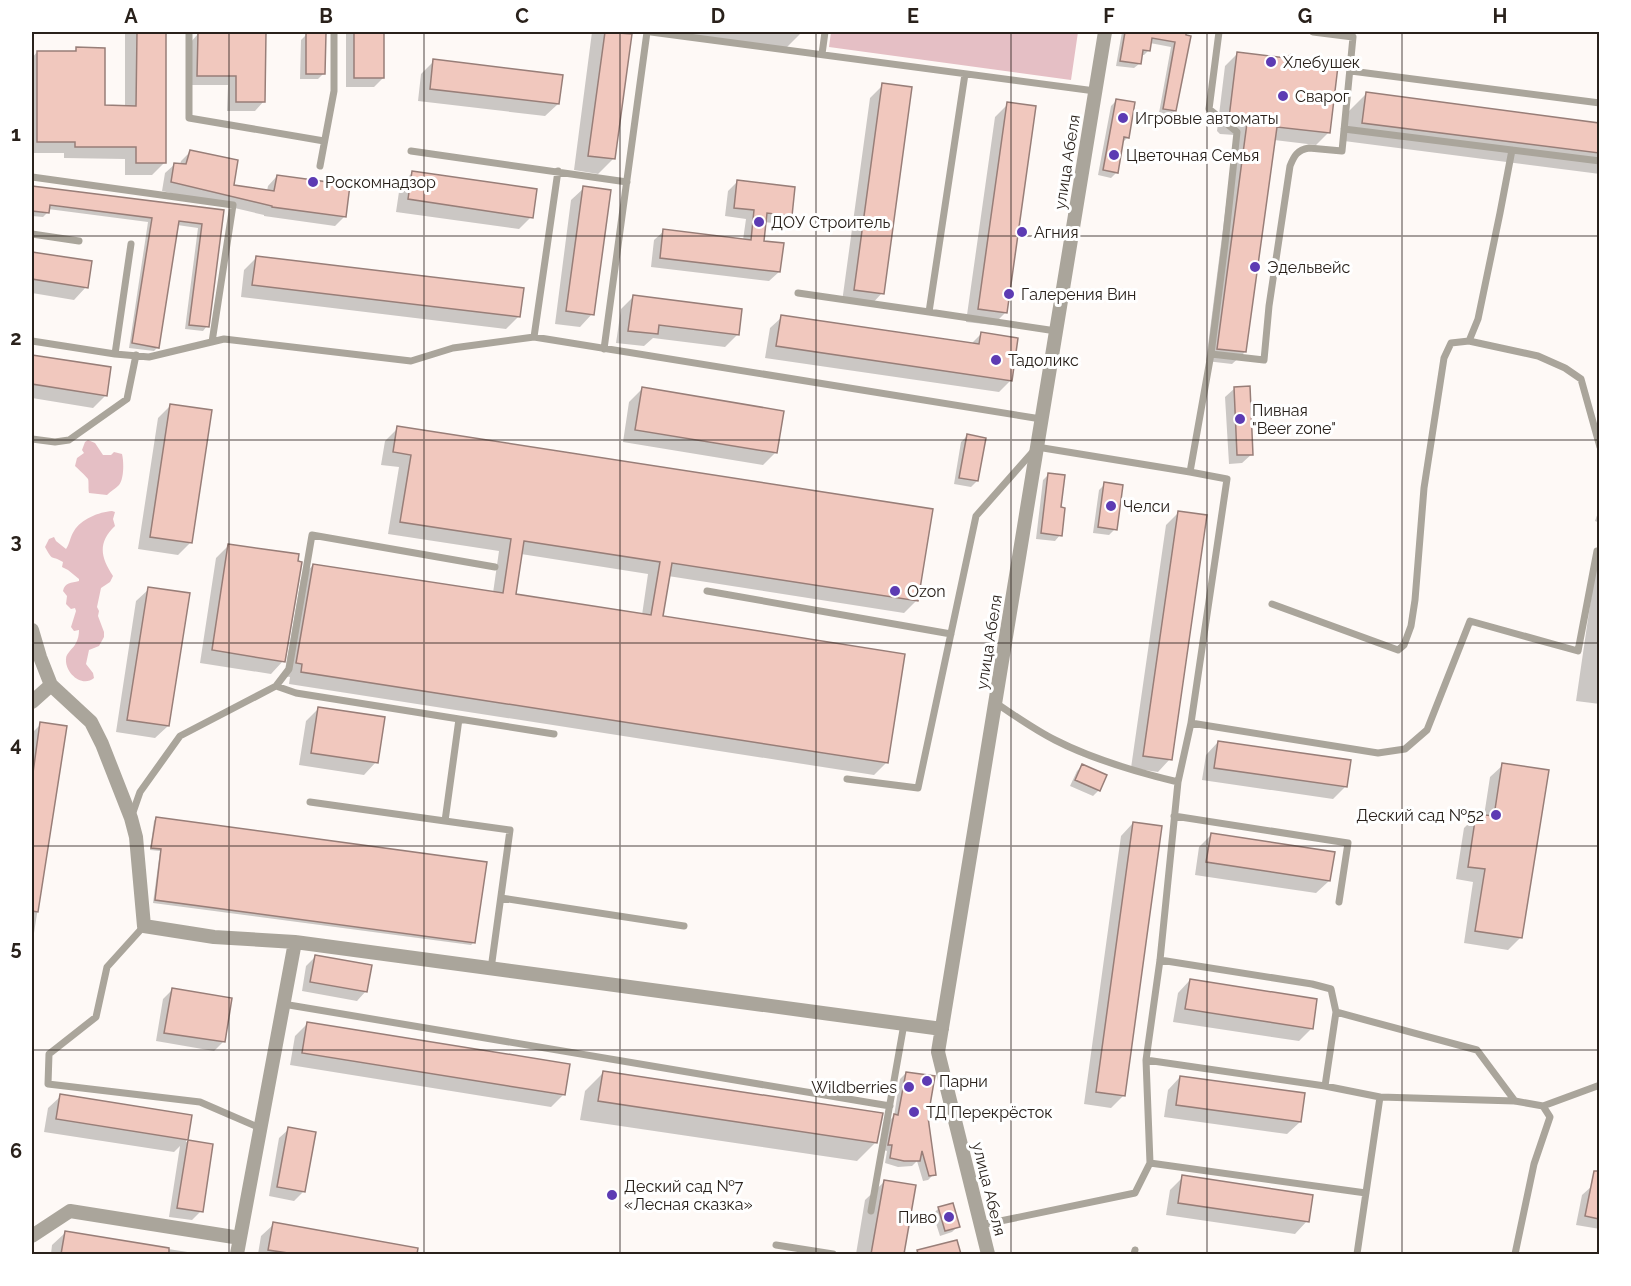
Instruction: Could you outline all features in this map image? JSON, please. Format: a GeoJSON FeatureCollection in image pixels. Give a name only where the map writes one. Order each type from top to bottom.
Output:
{"type":"FeatureCollection","features":[{"type":"Feature","properties":{"kind":"street","name":"улица Абеля"},"geometry":{"type":"LineString","coordinates":[[987,1254],[938,1052],[1105,32]]}},
{"type":"Feature","properties":{"kind":"street"},"geometry":{"type":"LineString","coordinates":[[32,630],[51,685],[91,722],[131,818],[136,837],[144,926],[214,937],[295,942],[942,1029]]}},
{"type":"Feature","properties":{"kind":"street"},"geometry":{"type":"LineString","coordinates":[[32,702],[51,685]]}},
{"type":"Feature","properties":{"kind":"street"},"geometry":{"type":"LineString","coordinates":[[237,1254],[295,942]]}},
{"type":"Feature","properties":{"kind":"street"},"geometry":{"type":"LineString","coordinates":[[32,1236],[70,1211],[240,1238]]}},
{"type":"Feature","properties":{"kind":"lane"},"geometry":{"type":"LineString","coordinates":[[189,32],[189,118],[324,141]]}},
{"type":"Feature","properties":{"kind":"lane"},"geometry":{"type":"LineString","coordinates":[[320,166],[334,91],[333,32]]}},
{"type":"Feature","properties":{"kind":"lane"},"geometry":{"type":"LineString","coordinates":[[604,349],[649,32],[1095,91]]}},
{"type":"Feature","properties":{"kind":"lane"},"geometry":{"type":"LineString","coordinates":[[822,54],[825,32]]}},
{"type":"Feature","properties":{"kind":"lane"},"geometry":{"type":"LineString","coordinates":[[1190,472],[1211,354],[1237,132],[1209,109],[1219,32]]}},
{"type":"Feature","properties":{"kind":"lane"},"geometry":{"type":"LineString","coordinates":[[1211,354],[1264,360],[1269,306],[1290,166],[1296,154],[1303,149],[1342,151],[1353,38],[1313,32]]}},
{"type":"Feature","properties":{"kind":"lane"},"geometry":{"type":"LineString","coordinates":[[1351,71],[1599,103]]}},
{"type":"Feature","properties":{"kind":"lane"},"geometry":{"type":"LineString","coordinates":[[929,312],[965,74]]}},
{"type":"Feature","properties":{"kind":"lane"},"geometry":{"type":"LineString","coordinates":[[1344,129],[1599,161]]}},
{"type":"Feature","properties":{"kind":"lane"},"geometry":{"type":"LineString","coordinates":[[1469,341],[1478,320],[1512,150]]}},
{"type":"Feature","properties":{"kind":"lane"},"geometry":{"type":"LineString","coordinates":[[411,151],[627,182]]}},
{"type":"Feature","properties":{"kind":"lane"},"geometry":{"type":"LineString","coordinates":[[534,337],[558,171]]}},
{"type":"Feature","properties":{"kind":"lane"},"geometry":{"type":"LineString","coordinates":[[32,177],[233,205],[212,342]]}},
{"type":"Feature","properties":{"kind":"lane"},"geometry":{"type":"LineString","coordinates":[[32,234],[79,240]]}},
{"type":"Feature","properties":{"kind":"lane"},"geometry":{"type":"LineString","coordinates":[[115,354],[131,243]]}},
{"type":"Feature","properties":{"kind":"lane"},"geometry":{"type":"LineString","coordinates":[[798,293],[1056,331]]}},
{"type":"Feature","properties":{"kind":"lane"},"geometry":{"type":"LineString","coordinates":[[32,341],[149,357],[224,339],[411,361],[453,348],[534,337],[1041,419]]}},
{"type":"Feature","properties":{"kind":"lane"},"geometry":{"type":"LineString","coordinates":[[1272,604],[1398,650],[1404,645],[1411,626],[1415,600],[1424,488],[1444,358],[1451,343],[1469,341],[1538,356],[1581,379],[1599,447]]}},
{"type":"Feature","properties":{"kind":"lane"},"geometry":{"type":"LineString","coordinates":[[32,439],[55,442],[69,440],[128,399],[136,355]]}},
{"type":"Feature","properties":{"kind":"lane"},"geometry":{"type":"LineString","coordinates":[[847,779],[918,788],[976,516],[1037,447],[1227,478],[1191,723],[1178,782],[1160,960],[1146,1060],[1150,1163],[1135,1193],[980,1225]]}},
{"type":"Feature","properties":{"kind":"lane"},"geometry":{"type":"LineString","coordinates":[[131,818],[140,792],[180,736],[276,686],[289,669],[312,536],[495,567]]}},
{"type":"Feature","properties":{"kind":"lane"},"geometry":{"type":"LineString","coordinates":[[1191,723],[1378,753],[1405,749],[1427,730],[1470,621],[1578,651],[1598,551]]}},
{"type":"Feature","properties":{"kind":"lane"},"geometry":{"type":"LineString","coordinates":[[706,591],[951,634]]}},
{"type":"Feature","properties":{"kind":"lane"},"geometry":{"type":"LineString","coordinates":[[276,686],[296,693],[554,734]]}},
{"type":"Feature","properties":{"kind":"lane"},"geometry":{"type":"LineString","coordinates":[[996,703],[1052,739],[1073,749],[1125,768],[1178,782]]}},
{"type":"Feature","properties":{"kind":"lane"},"geometry":{"type":"LineString","coordinates":[[445,821],[459,719]]}},
{"type":"Feature","properties":{"kind":"lane"},"geometry":{"type":"LineString","coordinates":[[310,802],[510,830],[491,969]]}},
{"type":"Feature","properties":{"kind":"lane"},"geometry":{"type":"LineString","coordinates":[[1174,816],[1348,843],[1339,902]]}},
{"type":"Feature","properties":{"kind":"lane"},"geometry":{"type":"LineString","coordinates":[[501,898],[684,926]]}},
{"type":"Feature","properties":{"kind":"lane"},"geometry":{"type":"LineString","coordinates":[[144,926],[107,967],[96,1017],[49,1054],[48,1083],[200,1102],[260,1128]]}},
{"type":"Feature","properties":{"kind":"lane"},"geometry":{"type":"LineString","coordinates":[[1160,960],[1332,989],[1336,1012],[1325,1086]]}},
{"type":"Feature","properties":{"kind":"lane"},"geometry":{"type":"LineString","coordinates":[[282,1004],[890,1106]]}},
{"type":"Feature","properties":{"kind":"lane"},"geometry":{"type":"LineString","coordinates":[[1336,1012],[1477,1050],[1515,1101]]}},
{"type":"Feature","properties":{"kind":"lane"},"geometry":{"type":"LineString","coordinates":[[871,1211],[904,1024]]}},
{"type":"Feature","properties":{"kind":"lane"},"geometry":{"type":"LineString","coordinates":[[1146,1060],[1380,1096],[1515,1101],[1543,1106],[1599,1085]]}},
{"type":"Feature","properties":{"kind":"lane"},"geometry":{"type":"LineString","coordinates":[[1357,1254],[1380,1096]]}},
{"type":"Feature","properties":{"kind":"lane"},"geometry":{"type":"LineString","coordinates":[[1515,1254],[1534,1164],[1550,1118],[1543,1106]]}},
{"type":"Feature","properties":{"kind":"lane"},"geometry":{"type":"LineString","coordinates":[[1150,1163],[1365,1193]]}},
{"type":"Feature","properties":{"kind":"lane"},"geometry":{"type":"LineString","coordinates":[[776,1245],[833,1254]]}},
{"type":"Feature","properties":{"kind":"shaded area"},"geometry":{"type":"Polygon","coordinates":[[[831,32],[1078,32],[1071,80],[829,47],[831,32]]]}},
{"type":"Feature","properties":{"kind":"shaded area"},"geometry":{"type":"Polygon","coordinates":[[[88,440],[95,443],[103,455],[111,455],[114,452],[122,454],[121,482],[107,495],[89,493],[88,479],[75,466],[77,458],[84,453],[82,450],[88,440]]]}},
{"type":"Feature","properties":{"kind":"shaded area"},"geometry":{"type":"Polygon","coordinates":[[[115,512],[113,519],[115,526],[105,538],[103,551],[113,576],[110,582],[101,588],[97,607],[104,637],[99,646],[89,650],[86,664],[94,678],[84,681],[75,678],[66,664],[67,655],[77,641],[79,630],[74,631],[71,627],[76,611],[75,608],[71,609],[66,604],[67,596],[63,591],[67,584],[79,581],[79,579],[62,567],[63,562],[51,557],[45,547],[49,539],[54,537],[66,549],[73,533],[81,523],[96,515],[115,512]]]}},
{"type":"Feature","properties":{"kind":"building"},"geometry":{"type":"Polygon","coordinates":[[[137,32],[166,32],[166,163],[136,163],[136,147],[75,147],[75,142],[37,142],[37,51],[76,51],[76,47],[105,48],[105,105],[136,106],[137,32]]]}},
{"type":"Feature","properties":{"kind":"building"},"geometry":{"type":"Polygon","coordinates":[[[266,32],[265,102],[236,102],[236,76],[197,76],[198,33],[266,32]]]}},
{"type":"Feature","properties":{"kind":"building"},"geometry":{"type":"Polygon","coordinates":[[[354,32],[384,32],[384,78],[354,78],[354,32]]]}},
{"type":"Feature","properties":{"kind":"building"},"geometry":{"type":"Polygon","coordinates":[[[605,32],[632,34],[615,159],[588,156],[605,32]]]}},
{"type":"Feature","properties":{"kind":"building"},"geometry":{"type":"Polygon","coordinates":[[[1125,32],[1186,32],[1186,35],[1191,36],[1176,111],[1163,109],[1175,42],[1152,38],[1150,51],[1143,50],[1141,64],[1120,61],[1125,32]]]}},
{"type":"Feature","properties":{"kind":"building"},"geometry":{"type":"Polygon","coordinates":[[[306,33],[326,33],[325,74],[306,74],[306,33]]]}},
{"type":"Feature","properties":{"kind":"building"},"geometry":{"type":"Polygon","coordinates":[[[1237,52],[1286,58],[1291,54],[1296,61],[1338,66],[1330,133],[1277,127],[1246,352],[1217,349],[1247,123],[1233,122],[1229,118],[1237,52]]]}},
{"type":"Feature","properties":{"kind":"building"},"geometry":{"type":"Polygon","coordinates":[[[433,59],[563,75],[559,104],[430,89],[433,59]]]}},
{"type":"Feature","properties":{"kind":"building"},"geometry":{"type":"Polygon","coordinates":[[[882,83],[912,87],[884,294],[854,290],[882,83]]]}},
{"type":"Feature","properties":{"kind":"building"},"geometry":{"type":"Polygon","coordinates":[[[1366,92],[1599,123],[1599,153],[1362,123],[1366,92]]]}},
{"type":"Feature","properties":{"kind":"building"},"geometry":{"type":"Polygon","coordinates":[[[1116,99],[1135,102],[1129,138],[1124,137],[1118,173],[1103,170],[1116,99]]]}},
{"type":"Feature","properties":{"kind":"building"},"geometry":{"type":"Polygon","coordinates":[[[1007,102],[1036,106],[1007,313],[978,309],[1007,102]]]}},
{"type":"Feature","properties":{"kind":"building"},"geometry":{"type":"Polygon","coordinates":[[[190,150],[238,160],[234,185],[274,191],[277,175],[350,185],[346,217],[272,207],[171,182],[174,163],[186,164],[190,150]]]}},
{"type":"Feature","properties":{"kind":"building"},"geometry":{"type":"Polygon","coordinates":[[[412,171],[537,189],[533,218],[408,199],[412,171]]]}},
{"type":"Feature","properties":{"kind":"building","name":"ДОУ Строитель"},"geometry":{"type":"Polygon","coordinates":[[[737,180],[795,187],[792,216],[767,213],[764,241],[784,243],[780,272],[660,258],[663,229],[751,240],[754,210],[734,208],[737,180]]]}},
{"type":"Feature","properties":{"kind":"building"},"geometry":{"type":"Polygon","coordinates":[[[32,186],[224,210],[209,327],[189,325],[202,224],[179,221],[159,348],[132,343],[152,218],[50,205],[49,213],[32,211],[32,186]]]}},
{"type":"Feature","properties":{"kind":"building"},"geometry":{"type":"Polygon","coordinates":[[[583,186],[611,190],[594,315],[566,311],[583,186]]]}},
{"type":"Feature","properties":{"kind":"building"},"geometry":{"type":"Polygon","coordinates":[[[32,252],[92,261],[88,288],[32,279],[32,252]]]}},
{"type":"Feature","properties":{"kind":"building"},"geometry":{"type":"Polygon","coordinates":[[[256,256],[524,288],[520,317],[252,285],[256,256]]]}},
{"type":"Feature","properties":{"kind":"building"},"geometry":{"type":"Polygon","coordinates":[[[633,295],[742,309],[739,335],[659,325],[658,334],[628,331],[633,295]]]}},
{"type":"Feature","properties":{"kind":"building"},"geometry":{"type":"Polygon","coordinates":[[[781,315],[979,344],[981,332],[1018,338],[1012,381],[776,346],[781,315]]]}},
{"type":"Feature","properties":{"kind":"building"},"geometry":{"type":"Polygon","coordinates":[[[32,355],[111,367],[107,396],[32,384],[32,355]]]}},
{"type":"Feature","properties":{"kind":"building"},"geometry":{"type":"Polygon","coordinates":[[[1250,386],[1253,455],[1237,455],[1234,387],[1250,386]]]}},
{"type":"Feature","properties":{"kind":"building"},"geometry":{"type":"Polygon","coordinates":[[[642,387],[784,411],[777,453],[635,430],[642,387]]]}},
{"type":"Feature","properties":{"kind":"building"},"geometry":{"type":"Polygon","coordinates":[[[170,404],[212,410],[192,543],[150,537],[170,404]]]}},
{"type":"Feature","properties":{"kind":"building"},"geometry":{"type":"Polygon","coordinates":[[[397,426],[933,509],[918,601],[672,563],[663,616],[905,654],[888,763],[301,672],[302,664],[296,663],[313,564],[503,593],[511,539],[400,522],[411,455],[393,452],[397,426]],[[524,541],[516,594],[651,615],[660,562],[524,541]]]}},
{"type":"Feature","properties":{"kind":"building"},"geometry":{"type":"Polygon","coordinates":[[[967,434],[986,438],[978,481],[959,478],[967,434]]]}},
{"type":"Feature","properties":{"kind":"building"},"geometry":{"type":"Polygon","coordinates":[[[1048,473],[1065,475],[1061,507],[1065,508],[1062,536],[1041,533],[1048,473]]]}},
{"type":"Feature","properties":{"kind":"building","name":"Челси"},"geometry":{"type":"Polygon","coordinates":[[[1104,482],[1123,485],[1117,530],[1098,527],[1104,482]]]}},
{"type":"Feature","properties":{"kind":"building"},"geometry":{"type":"Polygon","coordinates":[[[1178,511],[1207,515],[1172,760],[1143,756],[1178,511]]]}},
{"type":"Feature","properties":{"kind":"building"},"geometry":{"type":"Polygon","coordinates":[[[228,544],[299,554],[298,561],[302,562],[285,662],[212,650],[228,544]]]}},
{"type":"Feature","properties":{"kind":"building"},"geometry":{"type":"Polygon","coordinates":[[[148,587],[190,593],[169,726],[127,720],[148,587]]]}},
{"type":"Feature","properties":{"kind":"building"},"geometry":{"type":"Polygon","coordinates":[[[318,707],[385,717],[378,763],[311,753],[318,707]]]}},
{"type":"Feature","properties":{"kind":"building"},"geometry":{"type":"Polygon","coordinates":[[[40,722],[67,726],[38,912],[32,911],[32,780],[40,722]]]}},
{"type":"Feature","properties":{"kind":"building"},"geometry":{"type":"Polygon","coordinates":[[[1218,741],[1351,760],[1347,787],[1214,768],[1218,741]]]}},
{"type":"Feature","properties":{"kind":"building"},"geometry":{"type":"Polygon","coordinates":[[[1502,763],[1549,770],[1522,938],[1475,931],[1485,869],[1468,867],[1476,814],[1494,816],[1502,763]]]}},
{"type":"Feature","properties":{"kind":"building"},"geometry":{"type":"Polygon","coordinates":[[[1082,764],[1107,775],[1100,791],[1075,780],[1082,764]]]}},
{"type":"Feature","properties":{"kind":"building"},"geometry":{"type":"Polygon","coordinates":[[[156,817],[487,862],[475,943],[155,900],[161,849],[151,848],[156,817]]]}},
{"type":"Feature","properties":{"kind":"building"},"geometry":{"type":"Polygon","coordinates":[[[1133,822],[1162,826],[1125,1096],[1096,1092],[1133,822]]]}},
{"type":"Feature","properties":{"kind":"building"},"geometry":{"type":"Polygon","coordinates":[[[1211,833],[1335,852],[1330,881],[1206,862],[1211,833]]]}},
{"type":"Feature","properties":{"kind":"building"},"geometry":{"type":"Polygon","coordinates":[[[315,955],[372,965],[367,992],[310,982],[315,955]]]}},
{"type":"Feature","properties":{"kind":"building"},"geometry":{"type":"Polygon","coordinates":[[[1190,979],[1317,999],[1313,1029],[1185,1009],[1190,979]]]}},
{"type":"Feature","properties":{"kind":"building"},"geometry":{"type":"Polygon","coordinates":[[[172,988],[232,998],[225,1042],[164,1033],[172,988]]]}},
{"type":"Feature","properties":{"kind":"building"},"geometry":{"type":"Polygon","coordinates":[[[307,1022],[570,1064],[565,1095],[302,1053],[307,1022]]]}},
{"type":"Feature","properties":{"kind":"building"},"geometry":{"type":"Polygon","coordinates":[[[603,1071],[883,1113],[877,1143],[598,1101],[603,1071]]]}},
{"type":"Feature","properties":{"kind":"building","name":"ТД Перекрёсток"},"geometry":{"type":"Polygon","coordinates":[[[906,1072],[935,1076],[928,1117],[936,1175],[929,1176],[922,1151],[920,1161],[890,1158],[892,1145],[888,1145],[894,1114],[898,1115],[906,1072]]]}},
{"type":"Feature","properties":{"kind":"building"},"geometry":{"type":"Polygon","coordinates":[[[1180,1076],[1305,1093],[1301,1122],[1176,1105],[1180,1076]]]}},
{"type":"Feature","properties":{"kind":"building"},"geometry":{"type":"Polygon","coordinates":[[[60,1094],[192,1115],[188,1140],[56,1119],[60,1094]]]}},
{"type":"Feature","properties":{"kind":"building"},"geometry":{"type":"Polygon","coordinates":[[[288,1127],[316,1132],[305,1192],[277,1187],[288,1127]]]}},
{"type":"Feature","properties":{"kind":"building"},"geometry":{"type":"Polygon","coordinates":[[[188,1140],[213,1144],[203,1212],[177,1208],[188,1140]]]}},
{"type":"Feature","properties":{"kind":"building"},"geometry":{"type":"Polygon","coordinates":[[[1594,1171],[1599,1171],[1599,1219],[1585,1216],[1594,1171]]]}},
{"type":"Feature","properties":{"kind":"building"},"geometry":{"type":"Polygon","coordinates":[[[1182,1175],[1313,1195],[1309,1222],[1178,1203],[1182,1175]]]}},
{"type":"Feature","properties":{"kind":"building"},"geometry":{"type":"Polygon","coordinates":[[[884,1180],[916,1185],[904,1254],[871,1254],[884,1180]]]}},
{"type":"Feature","properties":{"kind":"building","name":"Пиво"},"geometry":{"type":"Polygon","coordinates":[[[953,1203],[960,1227],[945,1231],[938,1207],[953,1203]]]}},
{"type":"Feature","properties":{"kind":"building"},"geometry":{"type":"Polygon","coordinates":[[[273,1222],[418,1248],[417,1254],[295,1254],[268,1250],[273,1222]]]}},
{"type":"Feature","properties":{"kind":"building"},"geometry":{"type":"Polygon","coordinates":[[[65,1231],[169,1248],[169,1254],[61,1254],[65,1231]]]}},
{"type":"Feature","properties":{"kind":"building"},"geometry":{"type":"Polygon","coordinates":[[[957,1240],[961,1254],[918,1254],[917,1250],[957,1240]]]}},
{"type":"Feature","properties":{"kind":"place","name":"Хлебушек"},"geometry":{"type":"Point","coordinates":[1271,62]}},
{"type":"Feature","properties":{"kind":"place","name":"Сварог"},"geometry":{"type":"Point","coordinates":[1283,96]}},
{"type":"Feature","properties":{"kind":"place","name":"Игровые автоматы"},"geometry":{"type":"Point","coordinates":[1123,118]}},
{"type":"Feature","properties":{"kind":"place","name":"Цветочная Семья"},"geometry":{"type":"Point","coordinates":[1114,155]}},
{"type":"Feature","properties":{"kind":"place","name":"Роскомнадзор"},"geometry":{"type":"Point","coordinates":[313,182]}},
{"type":"Feature","properties":{"kind":"place","name":"ДОУ Строитель"},"geometry":{"type":"Point","coordinates":[759,222]}},
{"type":"Feature","properties":{"kind":"place","name":"Агния"},"geometry":{"type":"Point","coordinates":[1022,232]}},
{"type":"Feature","properties":{"kind":"place","name":"Эдельвейс"},"geometry":{"type":"Point","coordinates":[1255,267]}},
{"type":"Feature","properties":{"kind":"place","name":"Галерения Вин"},"geometry":{"type":"Point","coordinates":[1009,294]}},
{"type":"Feature","properties":{"kind":"place","name":"Тадоликс"},"geometry":{"type":"Point","coordinates":[996,360]}},
{"type":"Feature","properties":{"kind":"place","name":"Пивная \"Beer zone\""},"geometry":{"type":"Point","coordinates":[1240,419]}},
{"type":"Feature","properties":{"kind":"place","name":"Челси"},"geometry":{"type":"Point","coordinates":[1111,506]}},
{"type":"Feature","properties":{"kind":"place","name":"Ozon"},"geometry":{"type":"Point","coordinates":[895,591]}},
{"type":"Feature","properties":{"kind":"place","name":"Деский сад №52"},"geometry":{"type":"Point","coordinates":[1496,815]}},
{"type":"Feature","properties":{"kind":"place","name":"Парни"},"geometry":{"type":"Point","coordinates":[927,1081]}},
{"type":"Feature","properties":{"kind":"place","name":"Wildberries"},"geometry":{"type":"Point","coordinates":[909,1087]}},
{"type":"Feature","properties":{"kind":"place","name":"ТД Перекрёсток"},"geometry":{"type":"Point","coordinates":[914,1112]}},
{"type":"Feature","properties":{"kind":"place","name":"Деский сад №7 «Лесная сказка»"},"geometry":{"type":"Point","coordinates":[612,1195]}},
{"type":"Feature","properties":{"kind":"place","name":"Пиво"},"geometry":{"type":"Point","coordinates":[949,1217]}}]}
